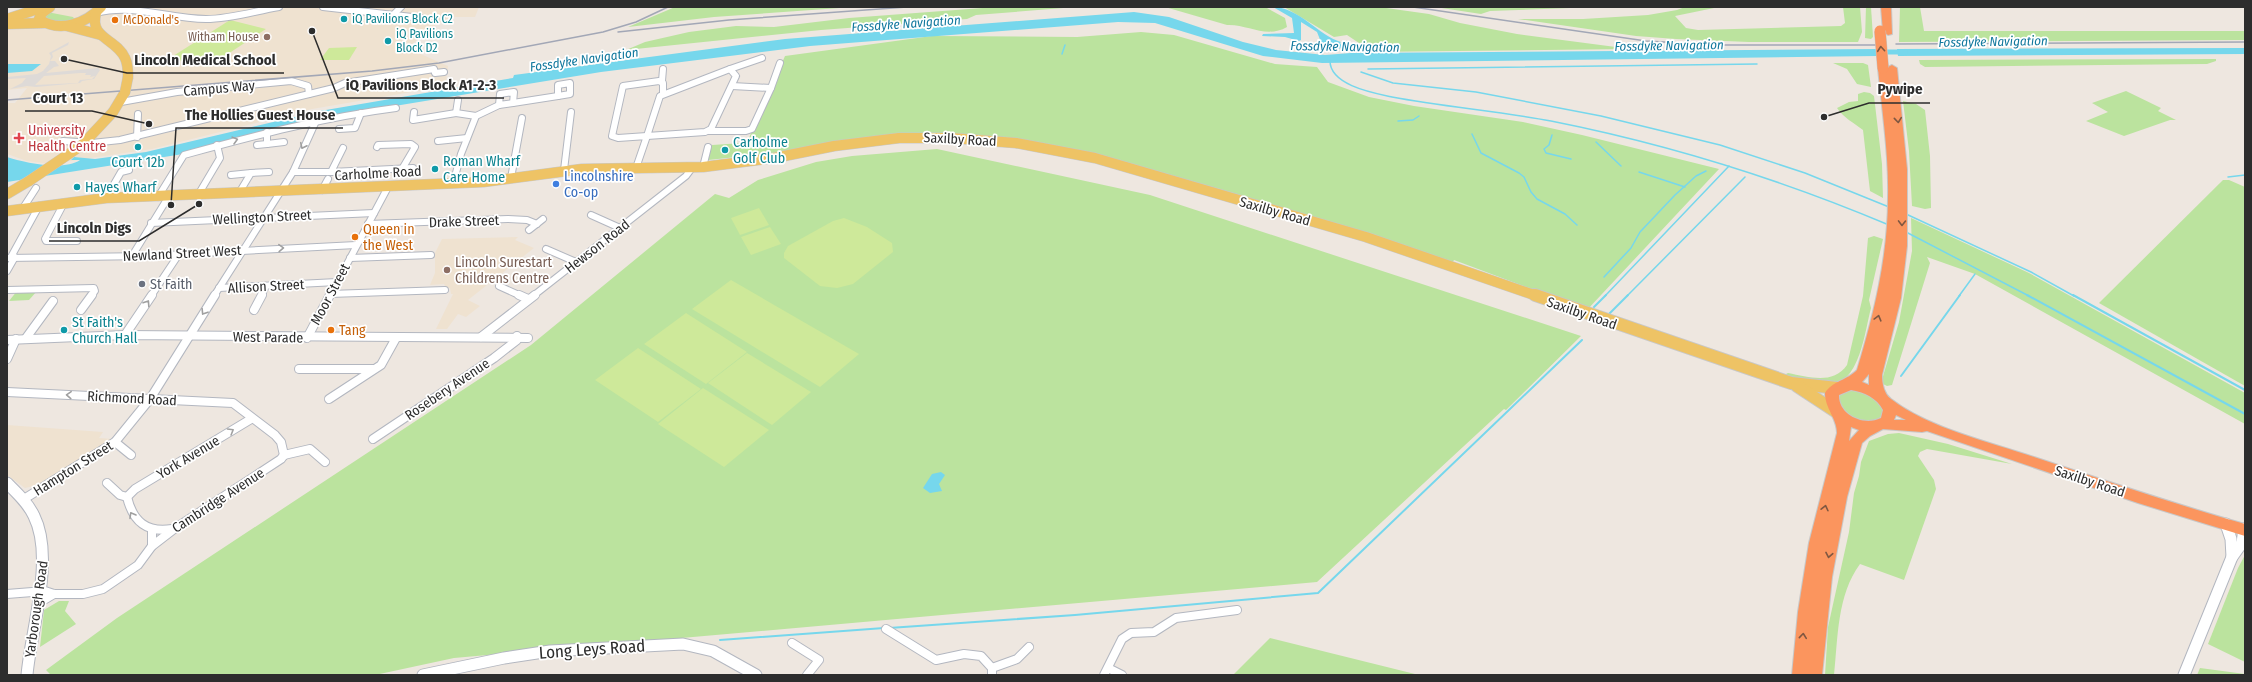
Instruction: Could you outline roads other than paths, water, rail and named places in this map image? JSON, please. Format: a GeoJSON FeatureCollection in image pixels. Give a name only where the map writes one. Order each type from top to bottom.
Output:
{"type":"FeatureCollection","features":[{"type":"Feature","properties":{"kind":"highway"},"geometry":{"type":"LineString","coordinates":[[1814,675],[1824,577],[1840,497],[1856,442],[1865,432],[1879,425],[1890,414],[1875,383],[1875,375],[1893,308],[1901,158],[1884,32],[1877,7]]}},
{"type":"Feature","properties":{"kind":"highway"},"geometry":{"type":"LineString","coordinates":[[1884,32],[1886,7]]}},
{"type":"Feature","properties":{"kind":"highway"},"geometry":{"type":"LineString","coordinates":[[1800,675],[1806,612],[1817,542],[1844,433],[1844,425],[1831,398],[1832,393],[1857,379],[1863,372],[1896,242]]}},
{"type":"Feature","properties":{"kind":"highway","name":"Saxilby Road"},"geometry":{"type":"LineString","coordinates":[[1841,387],[1866,389],[1909,416],[1936,429],[2096,484],[2244,530]]}},
{"type":"Feature","properties":{"kind":"highway","name":"Saxilby Road"},"geometry":{"type":"LineString","coordinates":[[1838,413],[1854,423],[1936,429]]}},
{"type":"Feature","properties":{"kind":"main road"},"geometry":{"type":"LineString","coordinates":[[7,19],[44,7]]}},
{"type":"Feature","properties":{"kind":"main road"},"geometry":{"type":"LineString","coordinates":[[44,23],[39,19],[40,15],[50,7]]}},
{"type":"Feature","properties":{"kind":"main road"},"geometry":{"type":"LineString","coordinates":[[64,25],[83,20],[98,11]]}},
{"type":"Feature","properties":{"kind":"main road"},"geometry":{"type":"LineString","coordinates":[[12,209],[10,194],[33,185],[82,145],[114,112],[124,96],[128,77],[126,57],[117,46],[103,36],[94,25],[98,11]]}},
{"type":"Feature","properties":{"kind":"main road"},"geometry":{"type":"LineString","coordinates":[[7,24],[44,23],[64,25],[84,29],[103,36]]}},
{"type":"Feature","properties":{"kind":"main road","name":"Saxilby Road"},"geometry":{"type":"LineString","coordinates":[[742,163],[840,145],[914,138],[1004,141],[1061,150],[1366,237],[1791,383],[1818,388],[1841,387]]}},
{"type":"Feature","properties":{"kind":"main road","name":"Carholme Road"},"geometry":{"type":"LineString","coordinates":[[12,209],[106,198],[453,184],[511,178],[564,170],[704,168],[742,163]]}},
{"type":"Feature","properties":{"kind":"main road","name":"Saxilby Road"},"geometry":{"type":"LineString","coordinates":[[1791,383],[1838,413]]}},
{"type":"Feature","properties":{"kind":"street"},"geometry":{"type":"LineString","coordinates":[[98,11],[124,7],[206,19],[279,7]]}},
{"type":"Feature","properties":{"kind":"street"},"geometry":{"type":"LineString","coordinates":[[323,7],[421,18]]}},
{"type":"Feature","properties":{"kind":"street"},"geometry":{"type":"LineString","coordinates":[[392,15],[401,7]]}},
{"type":"Feature","properties":{"kind":"street"},"geometry":{"type":"LineString","coordinates":[[636,168],[660,96],[762,58]]}},
{"type":"Feature","properties":{"kind":"street"},"geometry":{"type":"LineString","coordinates":[[662,81],[623,86],[619,111],[612,136],[618,138],[710,131],[746,131],[752,129],[771,88],[780,64]]}},
{"type":"Feature","properties":{"kind":"street","name":"Campus Way"},"geometry":{"type":"LineString","coordinates":[[63,141],[92,143],[137,137],[334,88],[345,83],[434,69],[436,73],[444,72]]}},
{"type":"Feature","properties":{"kind":"street"},"geometry":{"type":"LineString","coordinates":[[710,131],[736,76],[730,69]]}},
{"type":"Feature","properties":{"kind":"street"},"geometry":{"type":"LineString","coordinates":[[663,72],[663,94]]}},
{"type":"Feature","properties":{"kind":"street","name":"Campus Way"},"geometry":{"type":"LineString","coordinates":[[124,96],[148,96],[291,81],[306,84],[308,86],[309,94]]}},
{"type":"Feature","properties":{"kind":"street"},"geometry":{"type":"LineString","coordinates":[[732,86],[771,88]]}},
{"type":"Feature","properties":{"kind":"street"},"geometry":{"type":"LineString","coordinates":[[500,105],[500,94],[514,92],[513,103]]}},
{"type":"Feature","properties":{"kind":"street"},"geometry":{"type":"LineString","coordinates":[[124,96],[148,96]]}},
{"type":"Feature","properties":{"kind":"street"},"geometry":{"type":"LineString","coordinates":[[414,112],[413,122],[456,113],[476,116],[500,105],[558,96]]}},
{"type":"Feature","properties":{"kind":"street"},"geometry":{"type":"LineString","coordinates":[[456,113],[458,100]]}},
{"type":"Feature","properties":{"kind":"street"},"geometry":{"type":"LineString","coordinates":[[158,197],[184,155],[267,132],[316,121],[396,108]]}},
{"type":"Feature","properties":{"kind":"street"},"geometry":{"type":"LineString","coordinates":[[564,170],[571,112]]}},
{"type":"Feature","properties":{"kind":"street"},"geometry":{"type":"LineString","coordinates":[[339,129],[355,128],[361,113]]}},
{"type":"Feature","properties":{"kind":"street"},"geometry":{"type":"LineString","coordinates":[[137,137],[138,114]]}},
{"type":"Feature","properties":{"kind":"street"},"geometry":{"type":"LineString","coordinates":[[453,184],[467,138],[476,116]]}},
{"type":"Feature","properties":{"kind":"street"},"geometry":{"type":"LineString","coordinates":[[511,178],[522,118]]}},
{"type":"Feature","properties":{"kind":"street","name":"Hampton Street"},"geometry":{"type":"LineString","coordinates":[[24,499],[115,442],[150,399],[218,288],[293,172],[292,169],[316,121]]}},
{"type":"Feature","properties":{"kind":"street"},"geometry":{"type":"LineString","coordinates":[[267,132],[267,144]]}},
{"type":"Feature","properties":{"kind":"street"},"geometry":{"type":"LineString","coordinates":[[435,142],[467,138]]}},
{"type":"Feature","properties":{"kind":"street"},"geometry":{"type":"LineString","coordinates":[[257,145],[284,142]]}},
{"type":"Feature","properties":{"kind":"street"},"geometry":{"type":"LineString","coordinates":[[378,147],[378,145],[411,144],[415,146],[406,167],[402,169]]}},
{"type":"Feature","properties":{"kind":"street"},"geometry":{"type":"LineString","coordinates":[[198,195],[220,158],[218,145]]}},
{"type":"Feature","properties":{"kind":"street"},"geometry":{"type":"LineString","coordinates":[[704,168],[708,147]]}},
{"type":"Feature","properties":{"kind":"street"},"geometry":{"type":"LineString","coordinates":[[331,172],[343,148]]}},
{"type":"Feature","properties":{"kind":"street"},"geometry":{"type":"LineString","coordinates":[[293,172],[331,172],[413,168]]}},
{"type":"Feature","properties":{"kind":"street","name":"Hewson Road"},"geometry":{"type":"LineString","coordinates":[[481,336],[686,176],[692,168]]}},
{"type":"Feature","properties":{"kind":"street"},"geometry":{"type":"LineString","coordinates":[[106,198],[121,172],[129,170]]}},
{"type":"Feature","properties":{"kind":"street"},"geometry":{"type":"LineString","coordinates":[[373,178],[376,170]]}},
{"type":"Feature","properties":{"kind":"street"},"geometry":{"type":"LineString","coordinates":[[231,175],[269,172]]}},
{"type":"Feature","properties":{"kind":"street"},"geometry":{"type":"LineString","coordinates":[[239,193],[250,174]]}},
{"type":"Feature","properties":{"kind":"street"},"geometry":{"type":"LineString","coordinates":[[322,190],[328,179]]}},
{"type":"Feature","properties":{"kind":"street"},"geometry":{"type":"LineString","coordinates":[[12,209],[33,185]]}},
{"type":"Feature","properties":{"kind":"street","name":"Moor Street"},"geometry":{"type":"LineString","coordinates":[[307,338],[388,187]]}},
{"type":"Feature","properties":{"kind":"street"},"geometry":{"type":"LineString","coordinates":[[132,256],[169,196]]}},
{"type":"Feature","properties":{"kind":"street"},"geometry":{"type":"LineString","coordinates":[[64,203],[45,239],[46,241],[77,241]]}},
{"type":"Feature","properties":{"kind":"street"},"geometry":{"type":"LineString","coordinates":[[7,271],[11,257],[39,206]]}},
{"type":"Feature","properties":{"kind":"street","name":"Wellington Street"},"geometry":{"type":"LineString","coordinates":[[151,223],[374,213]]}},
{"type":"Feature","properties":{"kind":"street"},"geometry":{"type":"LineString","coordinates":[[591,215],[620,228]]}},
{"type":"Feature","properties":{"kind":"street","name":"Drake Street"},"geometry":{"type":"LineString","coordinates":[[368,224],[508,219],[527,220],[537,224]]}},
{"type":"Feature","properties":{"kind":"street"},"geometry":{"type":"LineString","coordinates":[[529,230],[543,219]]}},
{"type":"Feature","properties":{"kind":"street","name":"Newland Street West"},"geometry":{"type":"LineString","coordinates":[[11,257],[132,256],[356,245]]}},
{"type":"Feature","properties":{"kind":"street"},"geometry":{"type":"LineString","coordinates":[[546,249],[576,262]]}},
{"type":"Feature","properties":{"kind":"street"},"geometry":{"type":"LineString","coordinates":[[125,335],[179,254]]}},
{"type":"Feature","properties":{"kind":"street"},"geometry":{"type":"LineString","coordinates":[[350,258],[431,255]]}},
{"type":"Feature","properties":{"kind":"street","name":"Allison Street"},"geometry":{"type":"LineString","coordinates":[[218,288],[337,282]]}},
{"type":"Feature","properties":{"kind":"street"},"geometry":{"type":"LineString","coordinates":[[254,310],[266,286]]}},
{"type":"Feature","properties":{"kind":"street"},"geometry":{"type":"LineString","coordinates":[[499,286],[528,299]]}},
{"type":"Feature","properties":{"kind":"street"},"geometry":{"type":"LineString","coordinates":[[7,290],[94,288],[95,291],[81,310]]}},
{"type":"Feature","properties":{"kind":"street"},"geometry":{"type":"LineString","coordinates":[[330,294],[445,290]]}},
{"type":"Feature","properties":{"kind":"street"},"geometry":{"type":"LineString","coordinates":[[26,338],[53,301]]}},
{"type":"Feature","properties":{"kind":"street","name":"West Parade"},"geometry":{"type":"LineString","coordinates":[[7,340],[125,335],[307,338],[518,336],[528,338]]}},
{"type":"Feature","properties":{"kind":"street","name":"Rosebery Avenue"},"geometry":{"type":"LineString","coordinates":[[373,438],[494,358],[516,340],[518,336]]}},
{"type":"Feature","properties":{"kind":"street"},"geometry":{"type":"LineString","coordinates":[[329,399],[384,361],[396,338]]}},
{"type":"Feature","properties":{"kind":"street"},"geometry":{"type":"LineString","coordinates":[[7,359],[16,339]]}},
{"type":"Feature","properties":{"kind":"street"},"geometry":{"type":"LineString","coordinates":[[299,370],[374,369]]}},
{"type":"Feature","properties":{"kind":"street","name":"Richmond Road"},"geometry":{"type":"LineString","coordinates":[[7,392],[233,403],[251,418],[276,434],[283,447],[284,455]]}},
{"type":"Feature","properties":{"kind":"street","name":"York Avenue"},"geometry":{"type":"LineString","coordinates":[[127,497],[135,489],[251,418]]}},
{"type":"Feature","properties":{"kind":"street"},"geometry":{"type":"LineString","coordinates":[[115,442],[131,455]]}},
{"type":"Feature","properties":{"kind":"street"},"geometry":{"type":"LineString","coordinates":[[284,455],[310,449],[325,462]]}},
{"type":"Feature","properties":{"kind":"street","name":"Cambridge Avenue"},"geometry":{"type":"LineString","coordinates":[[38,598],[54,594],[83,594],[103,589],[133,570],[152,546],[174,529],[277,462],[284,455]]}},
{"type":"Feature","properties":{"kind":"street","name":"Yarborough Road"},"geometry":{"type":"LineString","coordinates":[[7,483],[24,499],[36,518],[42,538],[43,564],[27,675]]}},
{"type":"Feature","properties":{"kind":"street"},"geometry":{"type":"LineString","coordinates":[[107,483],[120,496],[127,497],[129,510],[133,518],[141,525],[152,530],[164,531],[174,529]]}},
{"type":"Feature","properties":{"kind":"street"},"geometry":{"type":"LineString","coordinates":[[2226,524],[2231,539],[2232,557]]}},
{"type":"Feature","properties":{"kind":"street"},"geometry":{"type":"LineString","coordinates":[[152,530],[152,546]]}},
{"type":"Feature","properties":{"kind":"street"},"geometry":{"type":"LineString","coordinates":[[2184,675],[2232,557],[2242,543],[2244,530]]}},
{"type":"Feature","properties":{"kind":"street"},"geometry":{"type":"LineString","coordinates":[[7,594],[38,598]]}},
{"type":"Feature","properties":{"kind":"street"},"geometry":{"type":"LineString","coordinates":[[1122,675],[1106,671],[1122,639],[1130,633],[1154,632],[1176,618],[1237,610]]}},
{"type":"Feature","properties":{"kind":"street"},"geometry":{"type":"LineString","coordinates":[[886,629],[936,660],[964,654],[981,656],[992,672],[1026,653],[1029,647]]}},
{"type":"Feature","properties":{"kind":"street"},"geometry":{"type":"LineString","coordinates":[[792,643],[819,660],[807,675]]}},
{"type":"Feature","properties":{"kind":"street","name":"Long Leys Road"},"geometry":{"type":"LineString","coordinates":[[423,675],[504,658],[550,651],[697,644],[715,650],[756,675]]}},
{"type":"Feature","properties":{"kind":"water"},"geometry":{"type":"Polygon","coordinates":[[[1273,7],[1282,8],[1300,16],[1325,34],[1341,42],[1340,43],[1343,48],[1337,49],[1330,44],[1328,47],[1323,47],[1317,32],[1301,22],[1301,40],[1299,41],[1285,37],[1262,36],[1263,34],[1294,33],[1292,18],[1273,7]]]}},
{"type":"Feature","properties":{"kind":"water"},"geometry":{"type":"Polygon","coordinates":[[[1134,12],[1169,17],[1243,42],[1276,50],[1325,55],[1351,53],[1877,49],[1877,56],[1322,63],[1263,56],[1155,23],[1118,22],[810,46],[601,72],[334,116],[183,154],[7,182],[7,157],[24,162],[44,165],[64,165],[80,160],[71,160],[74,157],[95,159],[146,152],[320,111],[513,78],[514,75],[785,39],[1134,12]]]}},
{"type":"Feature","properties":{"kind":"water"},"geometry":{"type":"Polygon","coordinates":[[[2245,48],[2245,54],[1898,56],[1897,49],[2245,48]]]}},
{"type":"Feature","properties":{"kind":"water"},"geometry":{"type":"Polygon","coordinates":[[[7,64],[41,64],[32,71],[7,73],[7,64]]]}},
{"type":"Feature","properties":{"kind":"water"},"geometry":{"type":"Polygon","coordinates":[[[941,472],[945,475],[939,484],[942,491],[930,493],[923,488],[932,474],[941,472]]]}},
{"type":"Feature","properties":{"kind":"waterway"},"geometry":{"type":"LineString","coordinates":[[1062,54],[1065,45]]}},
{"type":"Feature","properties":{"kind":"waterway","name":"Fossdyke Navigation"},"geometry":{"type":"LineString","coordinates":[[1881,52],[1905,52]]}},
{"type":"Feature","properties":{"kind":"waterway"},"geometry":{"type":"LineString","coordinates":[[1330,60],[1332,69],[1337,76],[1344,82],[1364,90],[1412,100],[1551,121],[1637,140],[1729,166]]}},
{"type":"Feature","properties":{"kind":"waterway"},"geometry":{"type":"LineString","coordinates":[[1368,69],[1757,64]]}},
{"type":"Feature","properties":{"kind":"waterway"},"geometry":{"type":"LineString","coordinates":[[1361,72],[1393,83],[1476,92],[1601,116],[1720,145],[1805,173],[1889,207]]}},
{"type":"Feature","properties":{"kind":"waterway"},"geometry":{"type":"LineString","coordinates":[[1398,121],[1413,120],[1419,116]]}},
{"type":"Feature","properties":{"kind":"waterway"},"geometry":{"type":"LineString","coordinates":[[1472,134],[1481,153],[1519,173],[1524,177],[1531,192],[1537,199],[1565,214],[1577,225]]}},
{"type":"Feature","properties":{"kind":"waterway"},"geometry":{"type":"LineString","coordinates":[[1552,135],[1549,145],[1544,149],[1546,153],[1571,159]]}},
{"type":"Feature","properties":{"kind":"waterway"},"geometry":{"type":"LineString","coordinates":[[1596,142],[1621,166]]}},
{"type":"Feature","properties":{"kind":"waterway"},"geometry":{"type":"LineString","coordinates":[[1605,296],[1729,166]]}},
{"type":"Feature","properties":{"kind":"waterway"},"geometry":{"type":"LineString","coordinates":[[1729,166],[1848,208],[1889,225]]}},
{"type":"Feature","properties":{"kind":"waterway"},"geometry":{"type":"LineString","coordinates":[[1684,187],[1696,176],[1706,171]]}},
{"type":"Feature","properties":{"kind":"waterway"},"geometry":{"type":"LineString","coordinates":[[1639,172],[1684,187]]}},
{"type":"Feature","properties":{"kind":"waterway"},"geometry":{"type":"LineString","coordinates":[[2228,177],[2245,175]]}},
{"type":"Feature","properties":{"kind":"waterway"},"geometry":{"type":"LineString","coordinates":[[1627,296],[1745,177]]}},
{"type":"Feature","properties":{"kind":"waterway"},"geometry":{"type":"LineString","coordinates":[[1604,277],[1631,248],[1640,232],[1684,187]]}},
{"type":"Feature","properties":{"kind":"waterway"},"geometry":{"type":"LineString","coordinates":[[1906,214],[2031,272],[2074,296]]}},
{"type":"Feature","properties":{"kind":"waterway"},"geometry":{"type":"LineString","coordinates":[[1906,232],[2029,296]]}},
{"type":"Feature","properties":{"kind":"waterway"},"geometry":{"type":"LineString","coordinates":[[1959,296],[1975,274]]}},
{"type":"Feature","properties":{"kind":"waterway"},"geometry":{"type":"LineString","coordinates":[[1901,376],[1960,295]]}},
{"type":"Feature","properties":{"kind":"waterway"},"geometry":{"type":"LineString","coordinates":[[2027,295],[2245,414]]}},
{"type":"Feature","properties":{"kind":"waterway"},"geometry":{"type":"LineString","coordinates":[[2073,295],[2245,390]]}},
{"type":"Feature","properties":{"kind":"waterway"},"geometry":{"type":"LineString","coordinates":[[1594,307],[1605,296]]}},
{"type":"Feature","properties":{"kind":"waterway"},"geometry":{"type":"LineString","coordinates":[[1608,315],[1627,296]]}},
{"type":"Feature","properties":{"kind":"waterway"},"geometry":{"type":"LineString","coordinates":[[889,628],[1075,615],[1318,593],[1582,340]]}},
{"type":"Feature","properties":{"kind":"waterway"},"geometry":{"type":"LineString","coordinates":[[720,640],[884,628]]}},
{"type":"Feature","properties":{"kind":"railway"},"geometry":{"type":"LineString","coordinates":[[7,100],[372,71],[439,63],[603,32],[636,22],[668,7]]}},
{"type":"Feature","properties":{"kind":"railway"},"geometry":{"type":"LineString","coordinates":[[618,32],[729,20],[907,7]]}},
{"type":"Feature","properties":{"kind":"railway"},"geometry":{"type":"LineString","coordinates":[[1413,7],[1646,41],[1719,45],[1877,45]]}},
{"type":"Feature","properties":{"kind":"railway"},"geometry":{"type":"LineString","coordinates":[[1896,44],[2245,42]]}},
{"type":"Feature","properties":{"kind":"place","name":"iQ Pavilions Block C2"},"geometry":{"type":"Point","coordinates":[344,19]}},
{"type":"Feature","properties":{"kind":"place","name":"McDonald's"},"geometry":{"type":"Point","coordinates":[115,20]}},
{"type":"Feature","properties":{"kind":"place","name":"iQ Pavilions Block A1-2-3"},"geometry":{"type":"Point","coordinates":[312,31]}},
{"type":"Feature","properties":{"kind":"place","name":"Witham House"},"geometry":{"type":"Point","coordinates":[267,37]}},
{"type":"Feature","properties":{"kind":"place","name":"iQ Pavilions Block D2"},"geometry":{"type":"Point","coordinates":[388,41]}},
{"type":"Feature","properties":{"kind":"place","name":"Lincoln Medical School"},"geometry":{"type":"Point","coordinates":[64,59]}},
{"type":"Feature","properties":{"kind":"place","name":"Pywipe"},"geometry":{"type":"Point","coordinates":[1824,117]}},
{"type":"Feature","properties":{"kind":"place","name":"Court 13"},"geometry":{"type":"Point","coordinates":[149,124]}},
{"type":"Feature","properties":{"kind":"place","name":"University Health Centre"},"geometry":{"type":"Point","coordinates":[19,138]}},
{"type":"Feature","properties":{"kind":"place","name":"Court 12b"},"geometry":{"type":"Point","coordinates":[138,147]}},
{"type":"Feature","properties":{"kind":"place","name":"Carholme Golf Club"},"geometry":{"type":"Point","coordinates":[725,150]}},
{"type":"Feature","properties":{"kind":"place","name":"Roman Wharf Care Home"},"geometry":{"type":"Point","coordinates":[435,169]}},
{"type":"Feature","properties":{"kind":"place","name":"Lincolnshire Co-op"},"geometry":{"type":"Point","coordinates":[556,184]}},
{"type":"Feature","properties":{"kind":"place","name":"Hayes Wharf"},"geometry":{"type":"Point","coordinates":[77,187]}},
{"type":"Feature","properties":{"kind":"place","name":"Lincoln Digs"},"geometry":{"type":"Point","coordinates":[199,204]}},
{"type":"Feature","properties":{"kind":"place","name":"The Hollies Guest House"},"geometry":{"type":"Point","coordinates":[171,205]}},
{"type":"Feature","properties":{"kind":"place","name":"Queen in the West"},"geometry":{"type":"Point","coordinates":[355,237]}},
{"type":"Feature","properties":{"kind":"place","name":"Lincoln Surestart Childrens Centre"},"geometry":{"type":"Point","coordinates":[447,270]}},
{"type":"Feature","properties":{"kind":"place","name":"St Faith"},"geometry":{"type":"Point","coordinates":[142,284]}},
{"type":"Feature","properties":{"kind":"place","name":"St Faith's Church Hall"},"geometry":{"type":"Point","coordinates":[64,330]}},
{"type":"Feature","properties":{"kind":"place","name":"Tang"},"geometry":{"type":"Point","coordinates":[331,330]}}]}
